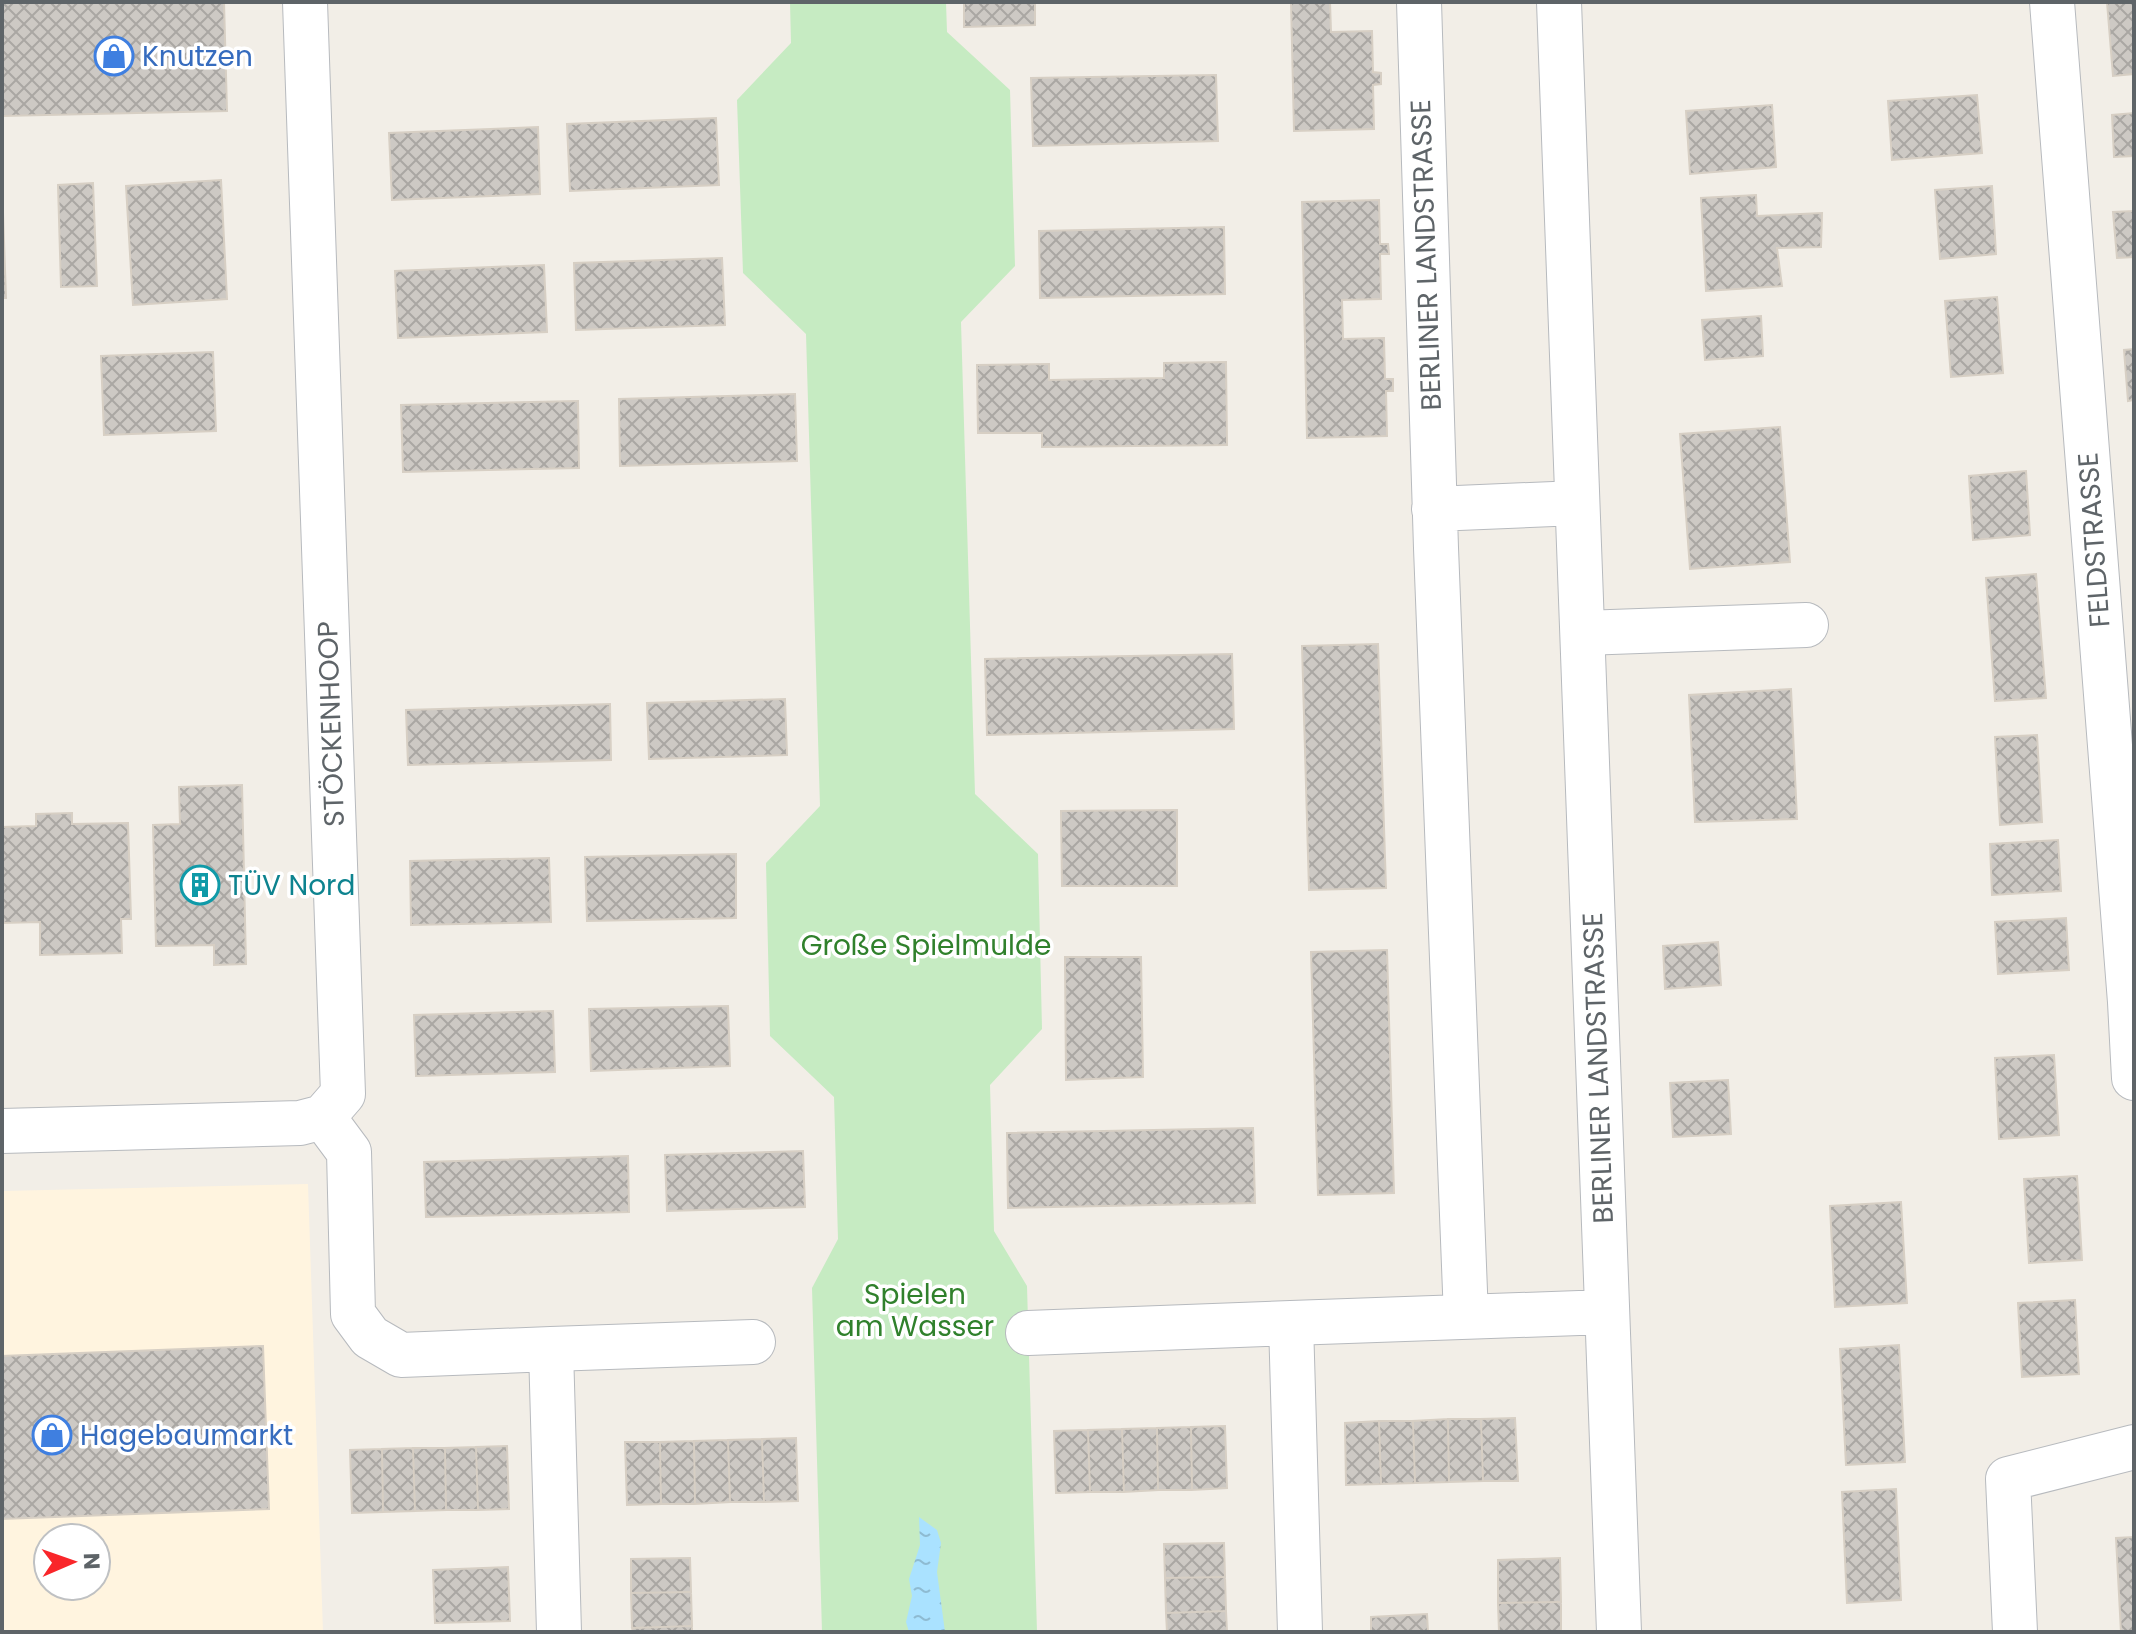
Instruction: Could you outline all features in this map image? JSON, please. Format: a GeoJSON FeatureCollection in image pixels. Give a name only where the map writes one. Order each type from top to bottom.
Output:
{"type":"FeatureCollection","features":[{"type":"Feature","properties":{"kind":"street","name":"STÖCKENHOOP"},"geometry":{"type":"LineString","coordinates":[[305,2],[343,1094],[323,1117]]}},
{"type":"Feature","properties":{"kind":"street","name":"BERLINER LANDSTRASSE"},"geometry":{"type":"LineString","coordinates":[[1419,2],[1434,509],[1466,1317]]}},
{"type":"Feature","properties":{"kind":"street","name":"BERLINER LANDSTRASSE"},"geometry":{"type":"LineString","coordinates":[[1559,2],[1619,1632]]}},
{"type":"Feature","properties":{"kind":"street","name":"FELDSTRASSE"},"geometry":{"type":"LineString","coordinates":[[2052,2],[2127,954],[2134,1078]]}},
{"type":"Feature","properties":{"kind":"street"},"geometry":{"type":"LineString","coordinates":[[1434,509],[1577,503]]}},
{"type":"Feature","properties":{"kind":"street"},"geometry":{"type":"LineString","coordinates":[[1583,633],[1806,625]]}},
{"type":"Feature","properties":{"kind":"street"},"geometry":{"type":"LineString","coordinates":[[2,1131],[300,1123],[323,1117],[349,1152],[353,1314],[370,1337],[401,1355],[753,1342]]}},
{"type":"Feature","properties":{"kind":"street"},"geometry":{"type":"LineString","coordinates":[[1028,1333],[1607,1312]]}},
{"type":"Feature","properties":{"kind":"street"},"geometry":{"type":"LineString","coordinates":[[1291,1323],[1300,1632]]}},
{"type":"Feature","properties":{"kind":"street"},"geometry":{"type":"LineString","coordinates":[[551,1349],[559,1632]]}},
{"type":"Feature","properties":{"kind":"street"},"geometry":{"type":"LineString","coordinates":[[2015,1632],[2008,1479],[2134,1447]]}},
{"type":"Feature","properties":{"kind":"shaded area"},"geometry":{"type":"Polygon","coordinates":[[[308,1184],[323,1632],[2,1632],[2,1191],[308,1184]]]}},
{"type":"Feature","properties":{"kind":"green space"},"geometry":{"type":"Polygon","coordinates":[[[790,2],[946,2],[947,32],[1010,90],[1015,266],[961,322],[975,794],[1038,854],[1042,1029],[990,1085],[994,1231],[1027,1286],[1037,1632],[822,1632],[812,1288],[838,1239],[834,1097],[770,1036],[766,863],[820,806],[806,334],[743,273],[737,100],[791,43],[790,2]]]}},
{"type":"Feature","properties":{"kind":"water"},"geometry":{"type":"Polygon","coordinates":[[[919,1517],[937,1530],[941,1543],[937,1572],[945,1632],[909,1632],[906,1622],[912,1596],[909,1579],[920,1545],[919,1517]]]}},
{"type":"Feature","properties":{"kind":"building","name":"Knutzen"},"geometry":{"type":"Polygon","coordinates":[[[2,2],[224,2],[227,111],[2,116],[2,2]]]}},
{"type":"Feature","properties":{"kind":"building"},"geometry":{"type":"Polygon","coordinates":[[[964,2],[1035,2],[1035,25],[964,27],[964,2]]]}},
{"type":"Feature","properties":{"kind":"building"},"geometry":{"type":"Polygon","coordinates":[[[1291,2],[1330,2],[1331,32],[1372,31],[1373,72],[1381,73],[1381,84],[1373,85],[1374,129],[1294,131],[1291,2]]]}},
{"type":"Feature","properties":{"kind":"building"},"geometry":{"type":"Polygon","coordinates":[[[2107,2],[2134,2],[2134,74],[2113,76],[2107,2]]]}},
{"type":"Feature","properties":{"kind":"building"},"geometry":{"type":"Polygon","coordinates":[[[1216,75],[1218,141],[1033,146],[1031,78],[1216,75]]]}},
{"type":"Feature","properties":{"kind":"building"},"geometry":{"type":"Polygon","coordinates":[[[1977,95],[1982,153],[1892,160],[1888,101],[1977,95]]]}},
{"type":"Feature","properties":{"kind":"building"},"geometry":{"type":"Polygon","coordinates":[[[1772,105],[1776,167],[1690,174],[1686,111],[1772,105]]]}},
{"type":"Feature","properties":{"kind":"building"},"geometry":{"type":"Polygon","coordinates":[[[2134,113],[2134,156],[2114,157],[2112,115],[2134,113]]]}},
{"type":"Feature","properties":{"kind":"building"},"geometry":{"type":"Polygon","coordinates":[[[716,118],[719,185],[570,191],[567,124],[716,118]]]}},
{"type":"Feature","properties":{"kind":"building"},"geometry":{"type":"Polygon","coordinates":[[[538,127],[540,194],[392,200],[389,133],[538,127]]]}},
{"type":"Feature","properties":{"kind":"building"},"geometry":{"type":"Polygon","coordinates":[[[221,180],[227,299],[133,305],[126,186],[221,180]]]}},
{"type":"Feature","properties":{"kind":"building"},"geometry":{"type":"Polygon","coordinates":[[[93,183],[97,286],[61,287],[58,185],[93,183]]]}},
{"type":"Feature","properties":{"kind":"building"},"geometry":{"type":"Polygon","coordinates":[[[2,184],[6,298],[2,298],[2,184]]]}},
{"type":"Feature","properties":{"kind":"building"},"geometry":{"type":"Polygon","coordinates":[[[1992,186],[1996,254],[1940,259],[1935,190],[1992,186]]]}},
{"type":"Feature","properties":{"kind":"building"},"geometry":{"type":"Polygon","coordinates":[[[1756,195],[1757,216],[1822,213],[1821,247],[1777,248],[1782,286],[1706,291],[1701,198],[1756,195]]]}},
{"type":"Feature","properties":{"kind":"building"},"geometry":{"type":"Polygon","coordinates":[[[1379,200],[1380,244],[1388,244],[1389,254],[1380,254],[1381,299],[1342,300],[1343,339],[1384,338],[1385,379],[1393,379],[1393,391],[1386,391],[1387,436],[1307,438],[1302,202],[1379,200]]]}},
{"type":"Feature","properties":{"kind":"building"},"geometry":{"type":"Polygon","coordinates":[[[2134,211],[2134,257],[2117,258],[2113,212],[2134,211]]]}},
{"type":"Feature","properties":{"kind":"building"},"geometry":{"type":"Polygon","coordinates":[[[1224,227],[1225,294],[1040,298],[1039,231],[1224,227]]]}},
{"type":"Feature","properties":{"kind":"building"},"geometry":{"type":"Polygon","coordinates":[[[722,258],[725,325],[576,330],[574,263],[722,258]]]}},
{"type":"Feature","properties":{"kind":"building"},"geometry":{"type":"Polygon","coordinates":[[[544,265],[547,332],[398,338],[395,271],[544,265]]]}},
{"type":"Feature","properties":{"kind":"building"},"geometry":{"type":"Polygon","coordinates":[[[1997,297],[2003,373],[1951,377],[1945,301],[1997,297]]]}},
{"type":"Feature","properties":{"kind":"building"},"geometry":{"type":"Polygon","coordinates":[[[1761,316],[1763,356],[1705,360],[1702,320],[1761,316]]]}},
{"type":"Feature","properties":{"kind":"building"},"geometry":{"type":"Polygon","coordinates":[[[2134,349],[2134,400],[2128,401],[2124,350],[2134,349]]]}},
{"type":"Feature","properties":{"kind":"building"},"geometry":{"type":"Polygon","coordinates":[[[213,352],[216,431],[104,435],[101,356],[213,352]]]}},
{"type":"Feature","properties":{"kind":"building"},"geometry":{"type":"Polygon","coordinates":[[[1226,362],[1227,445],[1042,447],[1042,433],[978,433],[977,365],[1049,364],[1049,380],[1164,378],[1164,363],[1226,362]]]}},
{"type":"Feature","properties":{"kind":"building"},"geometry":{"type":"Polygon","coordinates":[[[795,394],[797,461],[620,466],[619,399],[795,394]]]}},
{"type":"Feature","properties":{"kind":"building"},"geometry":{"type":"Polygon","coordinates":[[[578,401],[579,468],[403,472],[401,405],[578,401]]]}},
{"type":"Feature","properties":{"kind":"building"},"geometry":{"type":"Polygon","coordinates":[[[1780,427],[1790,562],[1690,569],[1680,434],[1780,427]]]}},
{"type":"Feature","properties":{"kind":"building"},"geometry":{"type":"Polygon","coordinates":[[[2026,471],[2030,535],[1973,540],[1969,476],[2026,471]]]}},
{"type":"Feature","properties":{"kind":"building"},"geometry":{"type":"Polygon","coordinates":[[[2036,574],[2046,698],[1995,701],[1986,578],[2036,574]]]}},
{"type":"Feature","properties":{"kind":"building"},"geometry":{"type":"Polygon","coordinates":[[[1378,644],[1386,888],[1309,890],[1302,646],[1378,644]]]}},
{"type":"Feature","properties":{"kind":"building"},"geometry":{"type":"Polygon","coordinates":[[[1232,654],[1234,729],[987,735],[985,659],[1232,654]]]}},
{"type":"Feature","properties":{"kind":"building"},"geometry":{"type":"Polygon","coordinates":[[[1791,689],[1797,819],[1695,822],[1689,695],[1791,689]]]}},
{"type":"Feature","properties":{"kind":"building"},"geometry":{"type":"Polygon","coordinates":[[[785,699],[787,755],[649,759],[647,703],[785,699]]]}},
{"type":"Feature","properties":{"kind":"building"},"geometry":{"type":"Polygon","coordinates":[[[610,704],[611,760],[408,765],[406,710],[610,704]]]}},
{"type":"Feature","properties":{"kind":"building"},"geometry":{"type":"Polygon","coordinates":[[[2037,735],[2042,822],[2000,825],[1995,737],[2037,735]]]}},
{"type":"Feature","properties":{"kind":"building","name":"TÜV Nord"},"geometry":{"type":"Polygon","coordinates":[[[242,785],[246,964],[214,965],[214,945],[156,946],[153,825],[180,824],[179,787],[242,785]]]}},
{"type":"Feature","properties":{"kind":"building"},"geometry":{"type":"Polygon","coordinates":[[[1177,810],[1177,886],[1062,886],[1061,811],[1177,810]]]}},
{"type":"Feature","properties":{"kind":"building"},"geometry":{"type":"Polygon","coordinates":[[[72,813],[72,824],[128,823],[131,919],[121,919],[122,953],[40,955],[40,922],[2,923],[2,827],[36,826],[36,814],[72,813]]]}},
{"type":"Feature","properties":{"kind":"building"},"geometry":{"type":"Polygon","coordinates":[[[2058,840],[2061,891],[1992,895],[1990,844],[2058,840]]]}},
{"type":"Feature","properties":{"kind":"building"},"geometry":{"type":"Polygon","coordinates":[[[736,854],[736,918],[587,921],[585,857],[736,854]]]}},
{"type":"Feature","properties":{"kind":"building"},"geometry":{"type":"Polygon","coordinates":[[[549,858],[551,922],[411,925],[410,861],[549,858]]]}},
{"type":"Feature","properties":{"kind":"building"},"geometry":{"type":"Polygon","coordinates":[[[2066,918],[2069,970],[1998,974],[1995,922],[2066,918]]]}},
{"type":"Feature","properties":{"kind":"building"},"geometry":{"type":"Polygon","coordinates":[[[1718,942],[1721,985],[1665,989],[1663,946],[1718,942]]]}},
{"type":"Feature","properties":{"kind":"building"},"geometry":{"type":"Polygon","coordinates":[[[1387,950],[1394,1193],[1318,1195],[1311,952],[1387,950]]]}},
{"type":"Feature","properties":{"kind":"building"},"geometry":{"type":"Polygon","coordinates":[[[1065,957],[1141,957],[1143,1077],[1066,1080],[1065,957]]]}},
{"type":"Feature","properties":{"kind":"building"},"geometry":{"type":"Polygon","coordinates":[[[728,1006],[730,1066],[591,1071],[589,1009],[728,1006]]]}},
{"type":"Feature","properties":{"kind":"building"},"geometry":{"type":"Polygon","coordinates":[[[553,1011],[555,1072],[416,1076],[414,1015],[553,1011]]]}},
{"type":"Feature","properties":{"kind":"building"},"geometry":{"type":"Polygon","coordinates":[[[2054,1055],[2059,1135],[1999,1139],[1995,1058],[2054,1055]]]}},
{"type":"Feature","properties":{"kind":"building"},"geometry":{"type":"Polygon","coordinates":[[[1728,1080],[1731,1134],[1673,1137],[1670,1083],[1728,1080]]]}},
{"type":"Feature","properties":{"kind":"building"},"geometry":{"type":"Polygon","coordinates":[[[1253,1128],[1255,1203],[1008,1208],[1007,1133],[1253,1128]]]}},
{"type":"Feature","properties":{"kind":"building"},"geometry":{"type":"Polygon","coordinates":[[[803,1151],[805,1207],[667,1211],[665,1155],[803,1151]]]}},
{"type":"Feature","properties":{"kind":"building"},"geometry":{"type":"Polygon","coordinates":[[[628,1156],[629,1212],[426,1217],[424,1162],[628,1156]]]}},
{"type":"Feature","properties":{"kind":"building"},"geometry":{"type":"Polygon","coordinates":[[[2077,1176],[2082,1260],[2029,1263],[2024,1179],[2077,1176]]]}},
{"type":"Feature","properties":{"kind":"building"},"geometry":{"type":"Polygon","coordinates":[[[1901,1202],[1907,1303],[1835,1307],[1830,1206],[1901,1202]]]}},
{"type":"Feature","properties":{"kind":"building"},"geometry":{"type":"Polygon","coordinates":[[[2075,1300],[2079,1374],[2022,1377],[2018,1303],[2075,1300]]]}},
{"type":"Feature","properties":{"kind":"building"},"geometry":{"type":"Polygon","coordinates":[[[1899,1345],[1905,1462],[1846,1465],[1840,1349],[1899,1345]]]}},
{"type":"Feature","properties":{"kind":"building"},"geometry":{"type":"Polygon","coordinates":[[[263,1346],[269,1509],[2,1519],[2,1356],[263,1346]]]}},
{"type":"Feature","properties":{"kind":"building"},"geometry":{"type":"Polygon","coordinates":[[[1515,1418],[1518,1481],[1483,1481],[1481,1419],[1515,1418]]]}},
{"type":"Feature","properties":{"kind":"building"},"geometry":{"type":"Polygon","coordinates":[[[1448,1419],[1449,1482],[1415,1483],[1413,1421],[1448,1419]]]}},
{"type":"Feature","properties":{"kind":"building"},"geometry":{"type":"Polygon","coordinates":[[[1448,1419],[1481,1419],[1483,1481],[1449,1482],[1448,1419]]]}},
{"type":"Feature","properties":{"kind":"building"},"geometry":{"type":"Polygon","coordinates":[[[1379,1421],[1381,1484],[1346,1485],[1345,1423],[1379,1421]]]}},
{"type":"Feature","properties":{"kind":"building"},"geometry":{"type":"Polygon","coordinates":[[[1379,1421],[1413,1421],[1415,1483],[1381,1484],[1379,1421]]]}},
{"type":"Feature","properties":{"kind":"building"},"geometry":{"type":"Polygon","coordinates":[[[1225,1426],[1227,1488],[1192,1490],[1191,1427],[1225,1426]]]}},
{"type":"Feature","properties":{"kind":"building"},"geometry":{"type":"Polygon","coordinates":[[[1191,1427],[1192,1490],[1158,1490],[1157,1428],[1191,1427]]]}},
{"type":"Feature","properties":{"kind":"building"},"geometry":{"type":"Polygon","coordinates":[[[1157,1428],[1158,1490],[1124,1492],[1122,1429],[1157,1428]]]}},
{"type":"Feature","properties":{"kind":"building"},"geometry":{"type":"Polygon","coordinates":[[[1122,1429],[1124,1492],[1090,1492],[1088,1430],[1122,1429]]]}},
{"type":"Feature","properties":{"kind":"building"},"geometry":{"type":"Polygon","coordinates":[[[1088,1430],[1090,1492],[1056,1493],[1054,1431],[1088,1430]]]}},
{"type":"Feature","properties":{"kind":"building"},"geometry":{"type":"Polygon","coordinates":[[[796,1438],[798,1501],[764,1502],[762,1439],[796,1438]]]}},
{"type":"Feature","properties":{"kind":"building"},"geometry":{"type":"Polygon","coordinates":[[[762,1439],[764,1502],[730,1502],[728,1440],[762,1439]]]}},
{"type":"Feature","properties":{"kind":"building"},"geometry":{"type":"Polygon","coordinates":[[[728,1440],[730,1502],[695,1504],[694,1441],[728,1440]]]}},
{"type":"Feature","properties":{"kind":"building"},"geometry":{"type":"Polygon","coordinates":[[[694,1441],[695,1504],[661,1504],[660,1442],[694,1441]]]}},
{"type":"Feature","properties":{"kind":"building"},"geometry":{"type":"Polygon","coordinates":[[[625,1442],[660,1442],[661,1504],[627,1505],[625,1442]]]}},
{"type":"Feature","properties":{"kind":"building"},"geometry":{"type":"Polygon","coordinates":[[[507,1446],[509,1509],[478,1510],[476,1447],[507,1446]]]}},
{"type":"Feature","properties":{"kind":"building"},"geometry":{"type":"Polygon","coordinates":[[[476,1447],[478,1510],[446,1510],[445,1448],[476,1447]]]}},
{"type":"Feature","properties":{"kind":"building"},"geometry":{"type":"Polygon","coordinates":[[[413,1448],[445,1448],[446,1510],[415,1511],[413,1448]]]}},
{"type":"Feature","properties":{"kind":"building"},"geometry":{"type":"Polygon","coordinates":[[[413,1448],[415,1511],[383,1512],[382,1449],[413,1448]]]}},
{"type":"Feature","properties":{"kind":"building"},"geometry":{"type":"Polygon","coordinates":[[[382,1449],[383,1512],[352,1513],[350,1450],[382,1449]]]}},
{"type":"Feature","properties":{"kind":"building"},"geometry":{"type":"Polygon","coordinates":[[[1896,1489],[1901,1600],[1847,1603],[1842,1492],[1896,1489]]]}},
{"type":"Feature","properties":{"kind":"building"},"geometry":{"type":"Polygon","coordinates":[[[2134,1537],[2134,1632],[2121,1632],[2116,1538],[2134,1537]]]}},
{"type":"Feature","properties":{"kind":"building"},"geometry":{"type":"Polygon","coordinates":[[[1224,1543],[1225,1577],[1165,1578],[1164,1544],[1224,1543]]]}},
{"type":"Feature","properties":{"kind":"building"},"geometry":{"type":"Polygon","coordinates":[[[690,1558],[691,1592],[631,1593],[631,1559],[690,1558]]]}},
{"type":"Feature","properties":{"kind":"building"},"geometry":{"type":"Polygon","coordinates":[[[1560,1558],[1561,1602],[1498,1603],[1498,1560],[1560,1558]]]}},
{"type":"Feature","properties":{"kind":"building"},"geometry":{"type":"Polygon","coordinates":[[[508,1567],[510,1621],[435,1623],[433,1570],[508,1567]]]}},
{"type":"Feature","properties":{"kind":"building"},"geometry":{"type":"Polygon","coordinates":[[[1225,1577],[1226,1611],[1166,1613],[1165,1578],[1225,1577]]]}},
{"type":"Feature","properties":{"kind":"building"},"geometry":{"type":"Polygon","coordinates":[[[691,1592],[692,1626],[632,1628],[631,1593],[691,1592]]]}},
{"type":"Feature","properties":{"kind":"building"},"geometry":{"type":"Polygon","coordinates":[[[1561,1602],[1561,1632],[1499,1632],[1498,1603],[1561,1602]]]}},
{"type":"Feature","properties":{"kind":"building"},"geometry":{"type":"Polygon","coordinates":[[[1226,1611],[1227,1632],[1167,1632],[1166,1613],[1226,1611]]]}},
{"type":"Feature","properties":{"kind":"building"},"geometry":{"type":"Polygon","coordinates":[[[1427,1614],[1428,1632],[1371,1632],[1371,1617],[1427,1614]]]}},
{"type":"Feature","properties":{"kind":"building"},"geometry":{"type":"Polygon","coordinates":[[[692,1626],[692,1632],[633,1632],[632,1628],[692,1626]]]}},
{"type":"Feature","properties":{"kind":"place","name":"Knutzen"},"geometry":{"type":"Point","coordinates":[114,56]}},
{"type":"Feature","properties":{"kind":"place","name":"TÜV Nord"},"geometry":{"type":"Point","coordinates":[200,885]}},
{"type":"Feature","properties":{"kind":"place","name":"Hagebaumarkt"},"geometry":{"type":"Point","coordinates":[52,1435]}},
{"type":"Feature","properties":{"kind":"park label","name":"Große Spielmulde"},"geometry":{"type":"Point","coordinates":[926,945]}},
{"type":"Feature","properties":{"kind":"park label","name":"Spielen am Wasser"},"geometry":{"type":"Point","coordinates":[915,1310]}}]}
